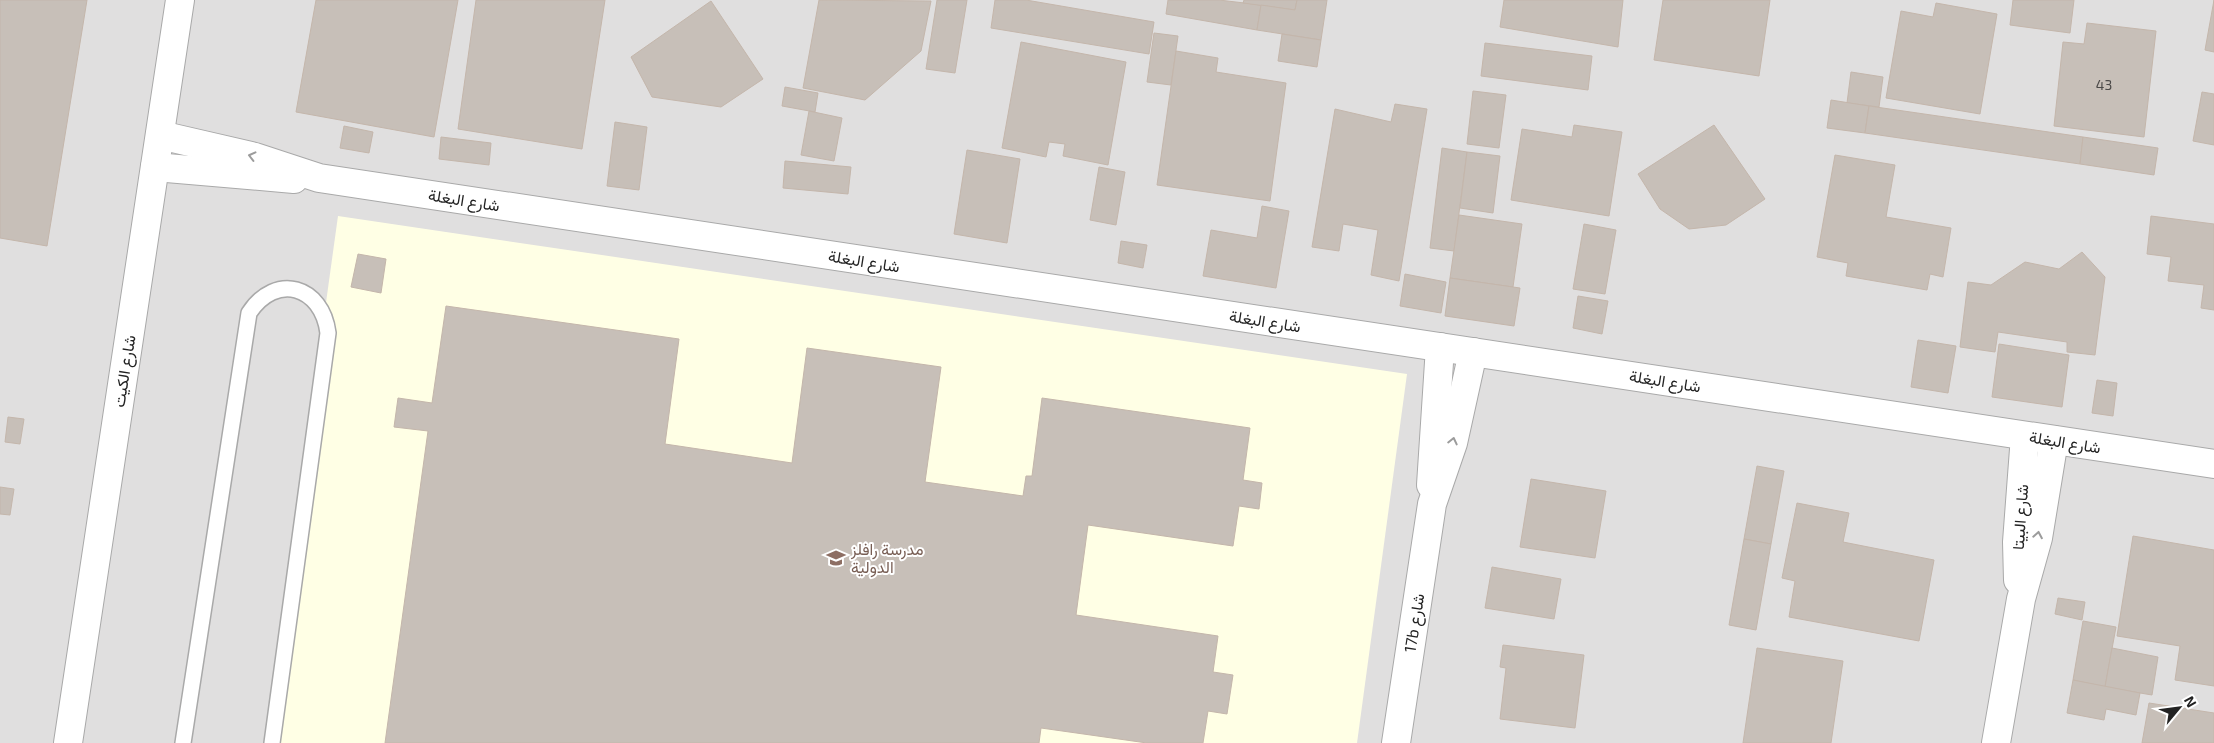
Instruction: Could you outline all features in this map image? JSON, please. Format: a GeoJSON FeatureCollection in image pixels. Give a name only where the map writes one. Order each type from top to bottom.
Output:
{"type":"FeatureCollection","features":[{"type":"Feature","properties":{"kind":"street","name":"شارع الكيت"},"geometry":{"type":"LineString","coordinates":[[68,743],[180,0]]}},
{"type":"Feature","properties":{"kind":"street","name":"شارع البغلة"},"geometry":{"type":"LineString","coordinates":[[160,135],[255,157],[315,178]]}},
{"type":"Feature","properties":{"kind":"street","name":"شارع البغلة"},"geometry":{"type":"LineString","coordinates":[[155,167],[278,179],[315,178],[2214,464]]}},
{"type":"Feature","properties":{"kind":"street","name":"17b شارع"},"geometry":{"type":"LineString","coordinates":[[1432,504],[1430,466],[1440,347]]}},
{"type":"Feature","properties":{"kind":"street","name":"17b شارع"},"geometry":{"type":"LineString","coordinates":[[1396,743],[1432,504],[1453,443],[1472,352]]}},
{"type":"Feature","properties":{"kind":"street","name":"شارع البيتا"},"geometry":{"type":"LineString","coordinates":[[2021,599],[2017,542],[2025,436]]}},
{"type":"Feature","properties":{"kind":"street","name":"شارع البيتا"},"geometry":{"type":"LineString","coordinates":[[1996,743],[2021,599],[2038,538],[2054,440]]}},
{"type":"Feature","properties":{"kind":"lane"},"geometry":{"type":"LineString","coordinates":[[184,743],[249,313],[257,301],[269,293],[282,289],[297,290],[310,296],[320,306],[326,319],[328,333],[272,743]]}},
{"type":"Feature","properties":{"kind":"shaded area"},"geometry":{"type":"Polygon","coordinates":[[[0,0],[2214,0],[2214,743],[0,743],[0,0]]]}},
{"type":"Feature","properties":{"kind":"shaded area","name":"مدرسة رافلز الدولية"},"geometry":{"type":"Polygon","coordinates":[[[338,216],[1407,374],[1357,743],[265,743],[338,216]]]}},
{"type":"Feature","properties":{"kind":"building"},"geometry":{"type":"Polygon","coordinates":[[[0,0],[87,0],[47,246],[0,238],[0,0]]]}},
{"type":"Feature","properties":{"kind":"building"},"geometry":{"type":"Polygon","coordinates":[[[316,0],[458,0],[434,137],[296,112],[316,0]]]}},
{"type":"Feature","properties":{"kind":"building"},"geometry":{"type":"Polygon","coordinates":[[[476,0],[605,0],[582,149],[458,129],[476,0]]]}},
{"type":"Feature","properties":{"kind":"building"},"geometry":{"type":"Polygon","coordinates":[[[819,0],[931,1],[921,51],[865,100],[803,88],[819,0]]]}},
{"type":"Feature","properties":{"kind":"building"},"geometry":{"type":"Polygon","coordinates":[[[937,0],[967,0],[955,73],[926,69],[937,0]]]}},
{"type":"Feature","properties":{"kind":"building"},"geometry":{"type":"Polygon","coordinates":[[[995,0],[1026,0],[1154,22],[1149,54],[991,28],[995,0]]]}},
{"type":"Feature","properties":{"kind":"building"},"geometry":{"type":"Polygon","coordinates":[[[1168,0],[1219,0],[1261,5],[1257,30],[1166,14],[1168,0]]]}},
{"type":"Feature","properties":{"kind":"building"},"geometry":{"type":"Polygon","coordinates":[[[1244,0],[1297,0],[1295,10],[1243,3],[1244,0]]]}},
{"type":"Feature","properties":{"kind":"building"},"geometry":{"type":"Polygon","coordinates":[[[1297,0],[1327,0],[1321,40],[1257,30],[1261,5],[1295,10],[1297,0]]]}},
{"type":"Feature","properties":{"kind":"building"},"geometry":{"type":"Polygon","coordinates":[[[1504,0],[1623,0],[1618,47],[1500,27],[1504,0]]]}},
{"type":"Feature","properties":{"kind":"building"},"geometry":{"type":"Polygon","coordinates":[[[1663,0],[1770,0],[1759,76],[1654,60],[1663,0]]]}},
{"type":"Feature","properties":{"kind":"building"},"geometry":{"type":"Polygon","coordinates":[[[2013,0],[2074,0],[2070,33],[2010,25],[2013,0]]]}},
{"type":"Feature","properties":{"kind":"building"},"geometry":{"type":"Polygon","coordinates":[[[2214,0],[2214,52],[2205,50],[2214,0]]]}},
{"type":"Feature","properties":{"kind":"building"},"geometry":{"type":"Polygon","coordinates":[[[711,1],[763,79],[721,107],[652,97],[631,57],[711,1]]]}},
{"type":"Feature","properties":{"kind":"building"},"geometry":{"type":"Polygon","coordinates":[[[1936,3],[1997,14],[1980,114],[1886,98],[1901,11],[1933,17],[1936,3]]]}},
{"type":"Feature","properties":{"kind":"building"},"geometry":{"type":"Polygon","coordinates":[[[2087,23],[2156,31],[2144,137],[2054,126],[2063,42],[2084,44],[2087,23]]]}},
{"type":"Feature","properties":{"kind":"building"},"geometry":{"type":"Polygon","coordinates":[[[1154,33],[1178,36],[1171,85],[1147,82],[1154,33]]]}},
{"type":"Feature","properties":{"kind":"building"},"geometry":{"type":"Polygon","coordinates":[[[1282,34],[1321,40],[1317,67],[1278,61],[1282,34]]]}},
{"type":"Feature","properties":{"kind":"building"},"geometry":{"type":"Polygon","coordinates":[[[1021,42],[1126,62],[1108,165],[1063,156],[1065,144],[1049,142],[1046,157],[1002,148],[1021,42]]]}},
{"type":"Feature","properties":{"kind":"building"},"geometry":{"type":"Polygon","coordinates":[[[1485,43],[1592,56],[1588,90],[1481,76],[1485,43]]]}},
{"type":"Feature","properties":{"kind":"building"},"geometry":{"type":"Polygon","coordinates":[[[1176,51],[1218,58],[1216,72],[1286,83],[1270,201],[1157,185],[1176,51]]]}},
{"type":"Feature","properties":{"kind":"building"},"geometry":{"type":"Polygon","coordinates":[[[1851,72],[1883,77],[1879,107],[1847,103],[1851,72]]]}},
{"type":"Feature","properties":{"kind":"building"},"geometry":{"type":"Polygon","coordinates":[[[785,87],[818,93],[815,112],[782,106],[785,87]]]}},
{"type":"Feature","properties":{"kind":"building"},"geometry":{"type":"Polygon","coordinates":[[[1473,91],[1506,95],[1499,148],[1467,144],[1473,91]]]}},
{"type":"Feature","properties":{"kind":"building"},"geometry":{"type":"Polygon","coordinates":[[[2202,92],[2214,94],[2214,145],[2193,141],[2202,92]]]}},
{"type":"Feature","properties":{"kind":"building"},"geometry":{"type":"Polygon","coordinates":[[[1831,100],[1869,106],[1865,133],[1827,128],[1831,100]]]}},
{"type":"Feature","properties":{"kind":"building"},"geometry":{"type":"Polygon","coordinates":[[[1395,104],[1427,109],[1399,281],[1371,275],[1378,230],[1343,224],[1339,251],[1312,247],[1335,109],[1391,122],[1395,104]]]}},
{"type":"Feature","properties":{"kind":"building"},"geometry":{"type":"Polygon","coordinates":[[[1869,106],[2083,137],[2080,164],[1865,133],[1869,106]]]}},
{"type":"Feature","properties":{"kind":"building"},"geometry":{"type":"Polygon","coordinates":[[[809,111],[842,118],[834,161],[801,155],[809,111]]]}},
{"type":"Feature","properties":{"kind":"building"},"geometry":{"type":"Polygon","coordinates":[[[615,122],[647,127],[639,190],[607,186],[615,122]]]}},
{"type":"Feature","properties":{"kind":"building"},"geometry":{"type":"Polygon","coordinates":[[[1574,125],[1622,132],[1609,216],[1511,200],[1522,129],[1572,137],[1574,125]]]}},
{"type":"Feature","properties":{"kind":"building"},"geometry":{"type":"Polygon","coordinates":[[[1714,125],[1765,199],[1726,225],[1689,229],[1660,209],[1638,174],[1714,125]]]}},
{"type":"Feature","properties":{"kind":"building"},"geometry":{"type":"Polygon","coordinates":[[[344,126],[373,132],[369,153],[340,148],[344,126]]]}},
{"type":"Feature","properties":{"kind":"building"},"geometry":{"type":"Polygon","coordinates":[[[441,137],[491,143],[489,165],[439,159],[441,137]]]}},
{"type":"Feature","properties":{"kind":"building"},"geometry":{"type":"Polygon","coordinates":[[[2083,137],[2158,148],[2154,175],[2080,164],[2083,137]]]}},
{"type":"Feature","properties":{"kind":"building"},"geometry":{"type":"Polygon","coordinates":[[[1442,148],[1467,152],[1454,251],[1430,248],[1442,148]]]}},
{"type":"Feature","properties":{"kind":"building"},"geometry":{"type":"Polygon","coordinates":[[[967,150],[1020,159],[1007,243],[954,234],[967,150]]]}},
{"type":"Feature","properties":{"kind":"building"},"geometry":{"type":"Polygon","coordinates":[[[1467,152],[1500,156],[1493,213],[1460,208],[1467,152]]]}},
{"type":"Feature","properties":{"kind":"building"},"geometry":{"type":"Polygon","coordinates":[[[1835,155],[1895,165],[1886,217],[1951,228],[1943,277],[1930,274],[1927,290],[1846,276],[1848,263],[1817,257],[1835,155]]]}},
{"type":"Feature","properties":{"kind":"building"},"geometry":{"type":"Polygon","coordinates":[[[785,161],[851,167],[848,194],[783,188],[785,161]]]}},
{"type":"Feature","properties":{"kind":"building"},"geometry":{"type":"Polygon","coordinates":[[[1099,167],[1125,172],[1116,225],[1090,220],[1099,167]]]}},
{"type":"Feature","properties":{"kind":"building"},"geometry":{"type":"Polygon","coordinates":[[[1262,206],[1289,211],[1276,288],[1203,276],[1211,230],[1257,238],[1262,206]]]}},
{"type":"Feature","properties":{"kind":"building"},"geometry":{"type":"Polygon","coordinates":[[[1459,215],[1522,224],[1513,287],[1450,278],[1459,215]]]}},
{"type":"Feature","properties":{"kind":"building"},"geometry":{"type":"Polygon","coordinates":[[[2151,216],[2214,224],[2214,310],[2201,308],[2204,285],[2168,281],[2171,257],[2147,254],[2151,216]]]}},
{"type":"Feature","properties":{"kind":"building"},"geometry":{"type":"Polygon","coordinates":[[[1584,224],[1616,230],[1605,294],[1573,289],[1584,224]]]}},
{"type":"Feature","properties":{"kind":"building"},"geometry":{"type":"Polygon","coordinates":[[[1121,241],[1147,245],[1143,268],[1118,263],[1121,241]]]}},
{"type":"Feature","properties":{"kind":"building"},"geometry":{"type":"Polygon","coordinates":[[[2082,252],[2105,277],[2095,355],[2067,352],[2067,342],[1998,332],[1995,352],[1960,347],[1968,282],[1991,285],[2025,262],[2059,269],[2082,252]]]}},
{"type":"Feature","properties":{"kind":"building"},"geometry":{"type":"Polygon","coordinates":[[[358,254],[386,259],[381,293],[351,287],[358,254]]]}},
{"type":"Feature","properties":{"kind":"building"},"geometry":{"type":"Polygon","coordinates":[[[1405,274],[1446,282],[1441,313],[1400,306],[1405,274]]]}},
{"type":"Feature","properties":{"kind":"building"},"geometry":{"type":"Polygon","coordinates":[[[1450,278],[1520,288],[1514,326],[1445,316],[1450,278]]]}},
{"type":"Feature","properties":{"kind":"building"},"geometry":{"type":"Polygon","coordinates":[[[1578,296],[1608,301],[1602,334],[1573,328],[1578,296]]]}},
{"type":"Feature","properties":{"kind":"building"},"geometry":{"type":"Polygon","coordinates":[[[446,306],[679,339],[665,444],[792,463],[807,348],[941,367],[925,482],[1023,496],[1026,476],[1032,476],[1042,398],[1250,428],[1243,480],[1262,483],[1259,509],[1239,506],[1233,546],[1088,525],[1076,615],[1218,636],[1213,672],[1233,675],[1227,714],[1208,711],[1203,743],[1147,743],[1041,728],[1039,743],[385,743],[428,431],[394,427],[398,398],[432,403],[446,306]]]}},
{"type":"Feature","properties":{"kind":"building"},"geometry":{"type":"Polygon","coordinates":[[[1918,340],[1956,346],[1948,393],[1911,387],[1918,340]]]}},
{"type":"Feature","properties":{"kind":"building"},"geometry":{"type":"Polygon","coordinates":[[[1999,344],[2069,355],[2062,407],[1992,397],[1999,344]]]}},
{"type":"Feature","properties":{"kind":"building"},"geometry":{"type":"Polygon","coordinates":[[[2097,380],[2117,383],[2113,416],[2092,413],[2097,380]]]}},
{"type":"Feature","properties":{"kind":"building"},"geometry":{"type":"Polygon","coordinates":[[[8,417],[24,419],[20,444],[5,442],[8,417]]]}},
{"type":"Feature","properties":{"kind":"building"},"geometry":{"type":"Polygon","coordinates":[[[1757,466],[1784,471],[1771,544],[1744,539],[1757,466]]]}},
{"type":"Feature","properties":{"kind":"building"},"geometry":{"type":"Polygon","coordinates":[[[1531,479],[1606,491],[1595,558],[1520,547],[1531,479]]]}},
{"type":"Feature","properties":{"kind":"building"},"geometry":{"type":"Polygon","coordinates":[[[0,487],[14,489],[10,515],[0,514],[0,487]]]}},
{"type":"Feature","properties":{"kind":"building"},"geometry":{"type":"Polygon","coordinates":[[[1797,503],[1849,513],[1843,542],[1934,560],[1919,641],[1789,617],[1795,581],[1782,578],[1797,503]]]}},
{"type":"Feature","properties":{"kind":"building"},"geometry":{"type":"Polygon","coordinates":[[[2133,536],[2214,550],[2214,686],[2175,680],[2180,646],[2117,636],[2133,536]]]}},
{"type":"Feature","properties":{"kind":"building"},"geometry":{"type":"Polygon","coordinates":[[[1744,539],[1771,544],[1756,630],[1729,625],[1744,539]]]}},
{"type":"Feature","properties":{"kind":"building"},"geometry":{"type":"Polygon","coordinates":[[[1492,567],[1561,579],[1554,619],[1485,608],[1492,567]]]}},
{"type":"Feature","properties":{"kind":"building"},"geometry":{"type":"Polygon","coordinates":[[[2058,598],[2085,602],[2082,620],[2055,614],[2058,598]]]}},
{"type":"Feature","properties":{"kind":"building"},"geometry":{"type":"Polygon","coordinates":[[[2083,621],[2116,627],[2105,687],[2073,680],[2083,621]]]}},
{"type":"Feature","properties":{"kind":"building"},"geometry":{"type":"Polygon","coordinates":[[[1503,645],[1584,655],[1575,728],[1500,719],[1506,668],[1500,667],[1503,645]]]}},
{"type":"Feature","properties":{"kind":"building"},"geometry":{"type":"Polygon","coordinates":[[[1757,648],[1843,661],[1831,743],[1743,743],[1757,648]]]}},
{"type":"Feature","properties":{"kind":"building"},"geometry":{"type":"Polygon","coordinates":[[[2112,648],[2158,657],[2152,695],[2105,687],[2112,648]]]}},
{"type":"Feature","properties":{"kind":"building"},"geometry":{"type":"Polygon","coordinates":[[[2073,680],[2140,693],[2136,715],[2106,709],[2104,720],[2067,713],[2073,680]]]}},
{"type":"Feature","properties":{"kind":"building"},"geometry":{"type":"Polygon","coordinates":[[[2149,703],[2214,713],[2214,743],[2142,743],[2149,703]]]}},
{"type":"Feature","properties":{"kind":"place","name":"مدرسة رافلز الدولية"},"geometry":{"type":"Point","coordinates":[836,558]}}]}
